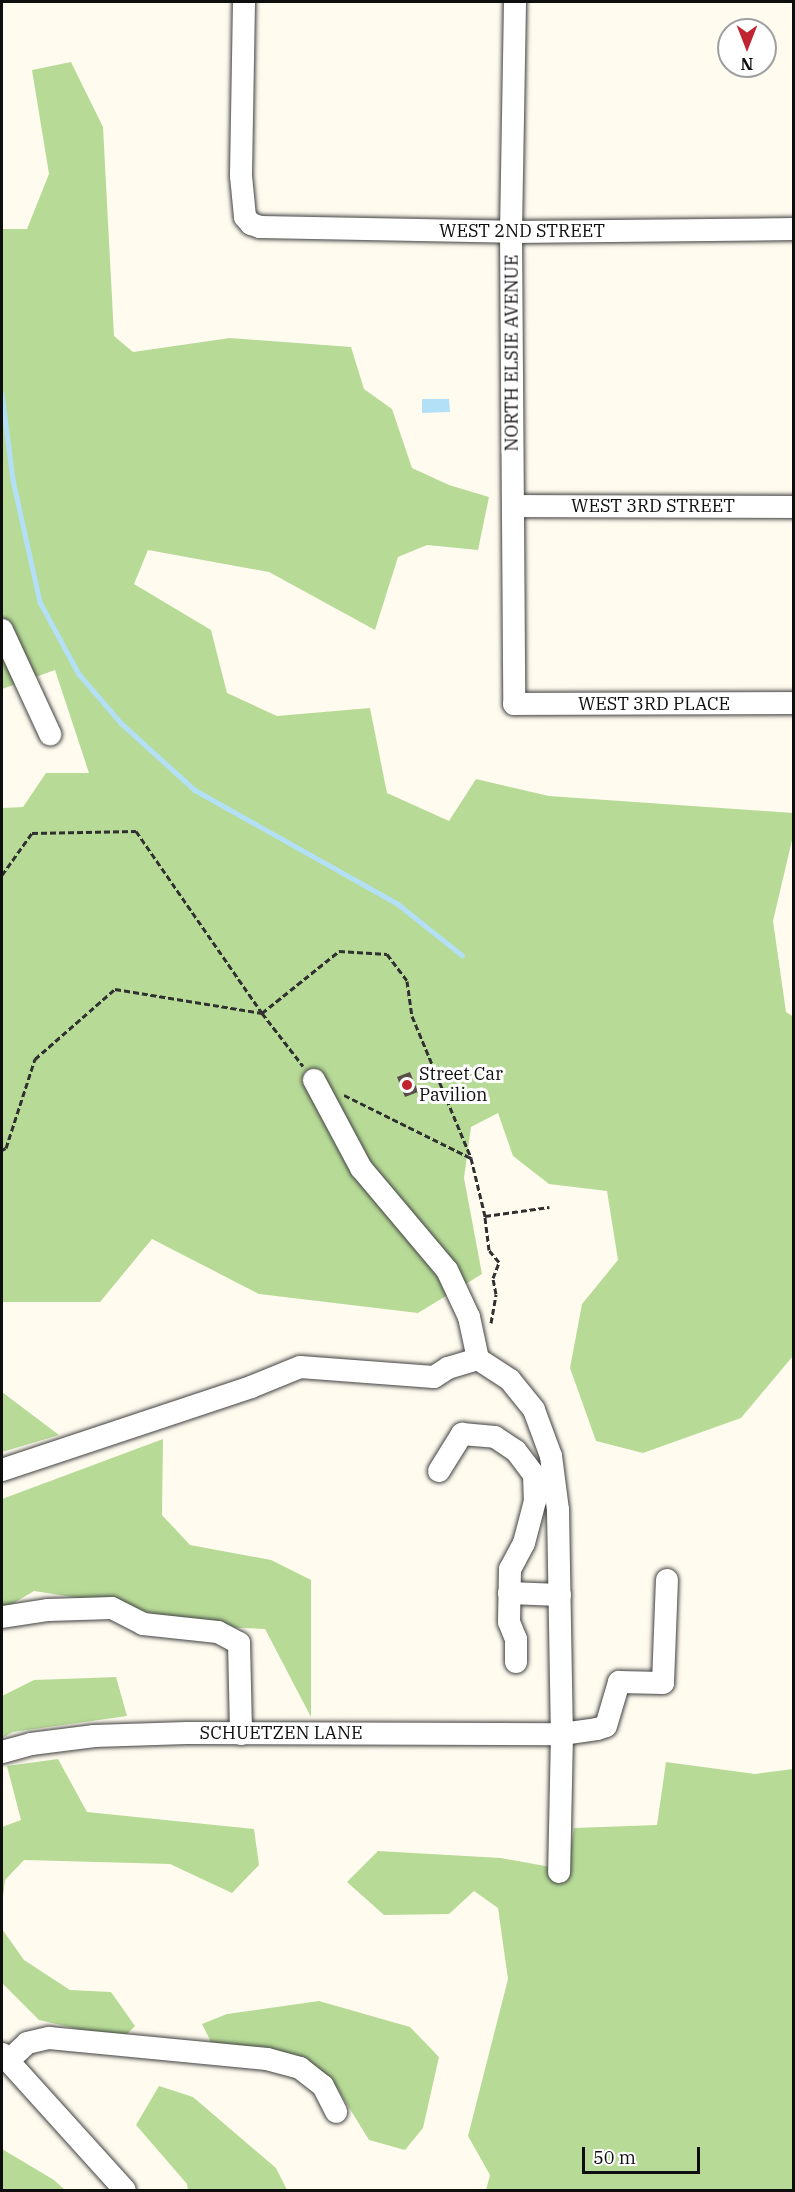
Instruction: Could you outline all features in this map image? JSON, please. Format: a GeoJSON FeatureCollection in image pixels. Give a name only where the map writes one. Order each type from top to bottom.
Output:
{"type":"FeatureCollection","features":[{"type":"Feature","properties":{"kind":"street","name":"WEST 2ND STREET"},"geometry":{"type":"LineString","coordinates":[[244,2],[241,176],[245,217],[251,224],[260,227],[511,232],[794,229]]}},
{"type":"Feature","properties":{"kind":"street","name":"NORTH ELSIE AVENUE"},"geometry":{"type":"LineString","coordinates":[[514,704],[511,232],[515,2]]}},
{"type":"Feature","properties":{"kind":"street","name":"WEST 3RD STREET"},"geometry":{"type":"LineString","coordinates":[[513,506],[794,507]]}},
{"type":"Feature","properties":{"kind":"street"},"geometry":{"type":"LineString","coordinates":[[2,630],[50,734]]}},
{"type":"Feature","properties":{"kind":"street","name":"WEST 3RD PLACE"},"geometry":{"type":"LineString","coordinates":[[514,704],[794,703]]}},
{"type":"Feature","properties":{"kind":"street"},"geometry":{"type":"LineString","coordinates":[[314,1080],[361,1168],[447,1270],[469,1317],[478,1359],[510,1380],[534,1410],[551,1456],[558,1510],[560,1595],[562,1734],[559,1872]]}},
{"type":"Feature","properties":{"kind":"street"},"geometry":{"type":"LineString","coordinates":[[2,1470],[251,1387],[300,1367],[434,1377],[448,1368],[478,1359]]}},
{"type":"Feature","properties":{"kind":"street"},"geometry":{"type":"LineString","coordinates":[[439,1471],[462,1434],[495,1437],[516,1451],[534,1475],[535,1501],[524,1543],[510,1569],[509,1593],[516,1662]]}},
{"type":"Feature","properties":{"kind":"street","name":"SCHUETZEN LANE"},"geometry":{"type":"LineString","coordinates":[[2,1752],[31,1744],[94,1736],[562,1734],[606,1726],[619,1682],[663,1683],[667,1580]]}},
{"type":"Feature","properties":{"kind":"street"},"geometry":{"type":"LineString","coordinates":[[509,1593],[560,1595]]}},
{"type":"Feature","properties":{"kind":"street"},"geometry":{"type":"LineString","coordinates":[[2,1617],[48,1610],[112,1608],[143,1624],[218,1632],[239,1643],[241,1734]]}},
{"type":"Feature","properties":{"kind":"street"},"geometry":{"type":"LineString","coordinates":[[125,2190],[5,2058],[27,2043],[49,2038],[267,2059],[300,2068],[323,2086],[336,2112]]}},
{"type":"Feature","properties":{"kind":"path"},"geometry":{"type":"LineString","coordinates":[[2,875],[32,833],[136,831],[262,1013],[314,1080],[471,1158]]}},
{"type":"Feature","properties":{"kind":"path"},"geometry":{"type":"LineString","coordinates":[[2,1150],[6,1148],[35,1059],[115,989],[262,1013],[339,951],[387,954],[407,981],[412,1016],[471,1158],[485,1216],[489,1250],[499,1262],[493,1278],[496,1294],[490,1329]]}},
{"type":"Feature","properties":{"kind":"path"},"geometry":{"type":"LineString","coordinates":[[485,1216],[549,1207]]}},
{"type":"Feature","properties":{"kind":"green space"},"geometry":{"type":"Polygon","coordinates":[[[71,62],[103,127],[114,336],[133,352],[230,338],[351,347],[364,389],[392,409],[412,468],[449,485],[489,497],[478,550],[427,545],[398,557],[375,630],[269,572],[148,550],[134,584],[211,630],[227,693],[277,716],[370,708],[387,793],[449,821],[476,779],[549,796],[793,813],[793,836],[773,921],[786,1012],[794,1017],[793,1356],[741,1418],[643,1453],[596,1441],[570,1368],[582,1304],[618,1260],[607,1191],[549,1184],[513,1156],[498,1113],[471,1127],[464,1178],[482,1274],[418,1313],[259,1294],[152,1239],[100,1302],[2,1302],[2,808],[23,807],[46,773],[89,773],[55,670],[2,689],[2,229],[27,229],[49,174],[32,70],[71,62]]]}},
{"type":"Feature","properties":{"kind":"green space"},"geometry":{"type":"Polygon","coordinates":[[[2,1392],[59,1435],[2,1452],[2,1392]]]}},
{"type":"Feature","properties":{"kind":"green space"},"geometry":{"type":"Polygon","coordinates":[[[163,1439],[162,1515],[190,1545],[271,1560],[311,1580],[311,1717],[265,1629],[199,1626],[118,1604],[34,1591],[2,1610],[2,1499],[163,1439]]]}},
{"type":"Feature","properties":{"kind":"green space"},"geometry":{"type":"Polygon","coordinates":[[[116,1677],[127,1716],[13,1732],[2,1738],[2,1696],[34,1680],[116,1677]]]}},
{"type":"Feature","properties":{"kind":"green space"},"geometry":{"type":"Polygon","coordinates":[[[58,1759],[87,1812],[254,1829],[259,1865],[232,1893],[170,1864],[24,1860],[5,1880],[2,1905],[2,1827],[21,1820],[7,1766],[58,1759]]]}},
{"type":"Feature","properties":{"kind":"green space"},"geometry":{"type":"Polygon","coordinates":[[[666,1762],[755,1774],[793,1769],[793,2190],[486,2190],[490,2175],[468,2136],[508,1979],[498,1908],[474,1891],[449,1914],[384,1915],[347,1882],[378,1851],[501,1858],[567,1870],[574,1828],[657,1825],[666,1762]]]}},
{"type":"Feature","properties":{"kind":"green space"},"geometry":{"type":"Polygon","coordinates":[[[2,1929],[24,1960],[70,1990],[111,1992],[135,2026],[122,2039],[39,2020],[2,1983],[2,1929]]]}},
{"type":"Feature","properties":{"kind":"green space"},"geometry":{"type":"Polygon","coordinates":[[[319,2001],[410,2027],[439,2057],[423,2128],[405,2150],[369,2140],[337,2088],[293,2059],[211,2042],[202,2024],[227,2014],[319,2001]]]}},
{"type":"Feature","properties":{"kind":"green space"},"geometry":{"type":"Polygon","coordinates":[[[159,2086],[193,2097],[276,2168],[287,2190],[188,2190],[187,2184],[136,2125],[159,2086]]]}},
{"type":"Feature","properties":{"kind":"green space"},"geometry":{"type":"Polygon","coordinates":[[[2,2149],[54,2180],[65,2190],[2,2190],[2,2149]]]}},
{"type":"Feature","properties":{"kind":"water"},"geometry":{"type":"Polygon","coordinates":[[[422,399],[449,399],[450,412],[422,413],[422,399]]]}},
{"type":"Feature","properties":{"kind":"building","name":"Street Car Pavilion"},"geometry":{"type":"Polygon","coordinates":[[[410,1072],[418,1092],[405,1097],[397,1077],[410,1072]]]}},
{"type":"Feature","properties":{"kind":"waterway"},"geometry":{"type":"LineString","coordinates":[[2,394],[13,480],[40,602],[79,674],[121,723],[195,790],[398,904],[462,955]]}},
{"type":"Feature","properties":{"kind":"place","name":"Street Car Pavilion"},"geometry":{"type":"Point","coordinates":[407,1085]}}]}
